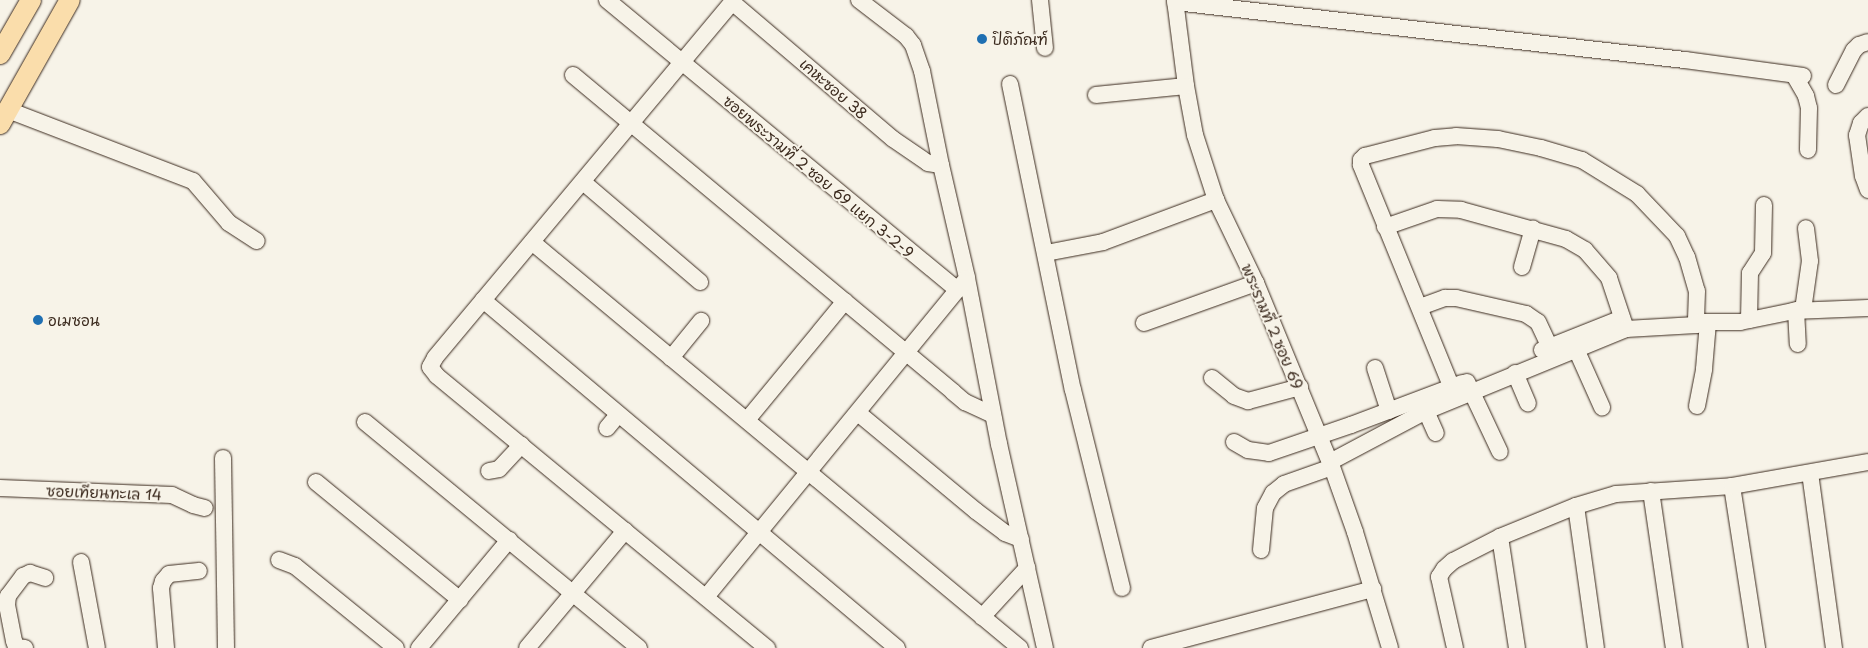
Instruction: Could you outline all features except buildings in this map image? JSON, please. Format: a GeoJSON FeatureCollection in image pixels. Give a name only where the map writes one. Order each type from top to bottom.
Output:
{"type":"FeatureCollection","features":[{"type":"Feature","properties":{"kind":"main road"},"geometry":{"type":"LineString","coordinates":[[0,54],[31,0]]}},
{"type":"Feature","properties":{"kind":"main road"},"geometry":{"type":"LineString","coordinates":[[4,117],[70,0]]}},
{"type":"Feature","properties":{"kind":"street"},"geometry":{"type":"LineString","coordinates":[[859,0],[906,36],[913,45],[922,71],[962,284],[1045,648]]}},
{"type":"Feature","properties":{"kind":"street"},"geometry":{"type":"LineString","coordinates":[[1040,0],[1045,48]]}},
{"type":"Feature","properties":{"kind":"street"},"geometry":{"type":"LineString","coordinates":[[733,1],[483,300],[435,358],[430,367],[437,376],[521,445],[569,475],[625,531],[766,648]]}},
{"type":"Feature","properties":{"kind":"street","name":"เคหะซอย 38"},"geometry":{"type":"LineString","coordinates":[[733,1],[893,139],[928,163],[940,165]]}},
{"type":"Feature","properties":{"kind":"street"},"geometry":{"type":"LineString","coordinates":[[1175,1],[1685,60],[1798,75],[1809,108],[1808,150]]}},
{"type":"Feature","properties":{"kind":"street","name":"พระรามที่ 2 ซอย 69"},"geometry":{"type":"LineString","coordinates":[[1175,1],[1186,86],[1195,135],[1216,200],[1256,283],[1320,435],[1373,589],[1390,648]]}},
{"type":"Feature","properties":{"kind":"street","name":"ซอยพระรามที่ 2 ซอย 69 แยก 3-2-9"},"geometry":{"type":"LineString","coordinates":[[615,2],[682,61],[962,284]]}},
{"type":"Feature","properties":{"kind":"street"},"geometry":{"type":"LineString","coordinates":[[1836,85],[1854,50],[1859,45],[1868,42]]}},
{"type":"Feature","properties":{"kind":"street"},"geometry":{"type":"LineString","coordinates":[[573,75],[965,402],[993,415]]}},
{"type":"Feature","properties":{"kind":"street"},"geometry":{"type":"LineString","coordinates":[[1010,84],[1073,390],[1122,588]]}},
{"type":"Feature","properties":{"kind":"street"},"geometry":{"type":"LineString","coordinates":[[1096,95],[1186,86]]}},
{"type":"Feature","properties":{"kind":"street"},"geometry":{"type":"LineString","coordinates":[[1868,116],[1860,123],[1857,135],[1863,176],[1868,190]]}},
{"type":"Feature","properties":{"kind":"street"},"geometry":{"type":"LineString","coordinates":[[4,117],[193,181],[229,222],[257,241]]}},
{"type":"Feature","properties":{"kind":"street"},"geometry":{"type":"LineString","coordinates":[[1500,452],[1461,390],[1420,307],[1385,227],[1361,165],[1365,156],[1434,138],[1456,136],[1498,140],[1564,154],[1582,160],[1637,194],[1677,236],[1687,257],[1697,291],[1700,321],[1706,350],[1698,406]]}},
{"type":"Feature","properties":{"kind":"street"},"geometry":{"type":"LineString","coordinates":[[583,182],[700,282]]}},
{"type":"Feature","properties":{"kind":"street"},"geometry":{"type":"LineString","coordinates":[[1046,253],[1104,242],[1216,200]]}},
{"type":"Feature","properties":{"kind":"street"},"geometry":{"type":"LineString","coordinates":[[1749,320],[1750,272],[1763,253],[1764,205]]}},
{"type":"Feature","properties":{"kind":"street"},"geometry":{"type":"LineString","coordinates":[[1385,227],[1438,209],[1461,210],[1566,239],[1585,250],[1609,278],[1625,323]]}},
{"type":"Feature","properties":{"kind":"street"},"geometry":{"type":"LineString","coordinates":[[1798,344],[1800,310],[1810,261],[1806,228]]}},
{"type":"Feature","properties":{"kind":"street"},"geometry":{"type":"LineString","coordinates":[[1522,267],[1533,230]]}},
{"type":"Feature","properties":{"kind":"street"},"geometry":{"type":"LineString","coordinates":[[532,242],[1020,648]]}},
{"type":"Feature","properties":{"kind":"street"},"geometry":{"type":"LineString","coordinates":[[1144,323],[1256,283]]}},
{"type":"Feature","properties":{"kind":"street"},"geometry":{"type":"LineString","coordinates":[[706,598],[962,284]]}},
{"type":"Feature","properties":{"kind":"street"},"geometry":{"type":"LineString","coordinates":[[1420,307],[1446,298],[1456,298],[1526,314],[1538,322],[1552,352]]}},
{"type":"Feature","properties":{"kind":"street"},"geometry":{"type":"LineString","coordinates":[[483,300],[897,648]]}},
{"type":"Feature","properties":{"kind":"street"},"geometry":{"type":"LineString","coordinates":[[747,420],[845,301]]}},
{"type":"Feature","properties":{"kind":"street"},"geometry":{"type":"LineString","coordinates":[[1261,550],[1264,508],[1273,493],[1284,484],[1331,464],[1461,390],[1552,352],[1625,323],[1749,320],[1800,310],[1868,308]]}},
{"type":"Feature","properties":{"kind":"street"},"geometry":{"type":"LineString","coordinates":[[671,358],[701,321]]}},
{"type":"Feature","properties":{"kind":"street"},"geometry":{"type":"LineString","coordinates":[[1234,442],[1248,450],[1269,453],[1389,411],[1515,373],[1552,352],[1576,349],[1625,323]]}},
{"type":"Feature","properties":{"kind":"street"},"geometry":{"type":"LineString","coordinates":[[1576,349],[1602,407]]}},
{"type":"Feature","properties":{"kind":"street"},"geometry":{"type":"LineString","coordinates":[[1375,368],[1389,411]]}},
{"type":"Feature","properties":{"kind":"street"},"geometry":{"type":"LineString","coordinates":[[1515,373],[1528,403]]}},
{"type":"Feature","properties":{"kind":"street"},"geometry":{"type":"LineString","coordinates":[[1212,378],[1234,396],[1248,401],[1300,387]]}},
{"type":"Feature","properties":{"kind":"street"},"geometry":{"type":"LineString","coordinates":[[1426,411],[1436,433]]}},
{"type":"Feature","properties":{"kind":"street"},"geometry":{"type":"LineString","coordinates":[[858,413],[981,516],[1005,533],[1021,539]]}},
{"type":"Feature","properties":{"kind":"street"},"geometry":{"type":"LineString","coordinates":[[607,428],[618,415]]}},
{"type":"Feature","properties":{"kind":"street"},"geometry":{"type":"LineString","coordinates":[[366,422],[638,648]]}},
{"type":"Feature","properties":{"kind":"street"},"geometry":{"type":"LineString","coordinates":[[489,471],[499,470],[521,445]]}},
{"type":"Feature","properties":{"kind":"street"},"geometry":{"type":"LineString","coordinates":[[223,458],[226,648]]}},
{"type":"Feature","properties":{"kind":"street"},"geometry":{"type":"LineString","coordinates":[[1455,648],[1439,577],[1444,568],[1452,561],[1500,538],[1576,506],[1616,494],[1732,486],[1868,462]]}},
{"type":"Feature","properties":{"kind":"street"},"geometry":{"type":"LineString","coordinates":[[1810,473],[1834,648]]}},
{"type":"Feature","properties":{"kind":"street"},"geometry":{"type":"LineString","coordinates":[[316,482],[460,600]]}},
{"type":"Feature","properties":{"kind":"street"},"geometry":{"type":"LineString","coordinates":[[1732,486],[1757,648]]}},
{"type":"Feature","properties":{"kind":"street","name":"ซอยเทียนทะเล 14"},"geometry":{"type":"LineString","coordinates":[[0,488],[172,494],[193,505],[205,508]]}},
{"type":"Feature","properties":{"kind":"street"},"geometry":{"type":"LineString","coordinates":[[1651,491],[1674,648]]}},
{"type":"Feature","properties":{"kind":"street"},"geometry":{"type":"LineString","coordinates":[[1576,506],[1596,648]]}},
{"type":"Feature","properties":{"kind":"street"},"geometry":{"type":"LineString","coordinates":[[527,648],[625,531]]}},
{"type":"Feature","properties":{"kind":"street"},"geometry":{"type":"LineString","coordinates":[[1500,538],[1517,648]]}},
{"type":"Feature","properties":{"kind":"street"},"geometry":{"type":"LineString","coordinates":[[419,648],[509,540]]}},
{"type":"Feature","properties":{"kind":"street"},"geometry":{"type":"LineString","coordinates":[[279,560],[295,566],[396,648]]}},
{"type":"Feature","properties":{"kind":"street"},"geometry":{"type":"LineString","coordinates":[[80,562],[97,648]]}},
{"type":"Feature","properties":{"kind":"street"},"geometry":{"type":"LineString","coordinates":[[982,617],[1027,568]]}},
{"type":"Feature","properties":{"kind":"street"},"geometry":{"type":"LineString","coordinates":[[166,648],[161,588],[163,582],[169,574],[199,571]]}},
{"type":"Feature","properties":{"kind":"street"},"geometry":{"type":"LineString","coordinates":[[0,644],[20,647],[7,605],[8,596],[23,576],[30,573],[45,578]]}},
{"type":"Feature","properties":{"kind":"street"},"geometry":{"type":"LineString","coordinates":[[1151,648],[1373,589]]}},
{"type":"Feature","properties":{"kind":"place","name":"ปิติภัณฑ์"},"geometry":{"type":"Point","coordinates":[982,39]}},
{"type":"Feature","properties":{"kind":"place","name":"อเมซอน"},"geometry":{"type":"Point","coordinates":[38,320]}}]}
